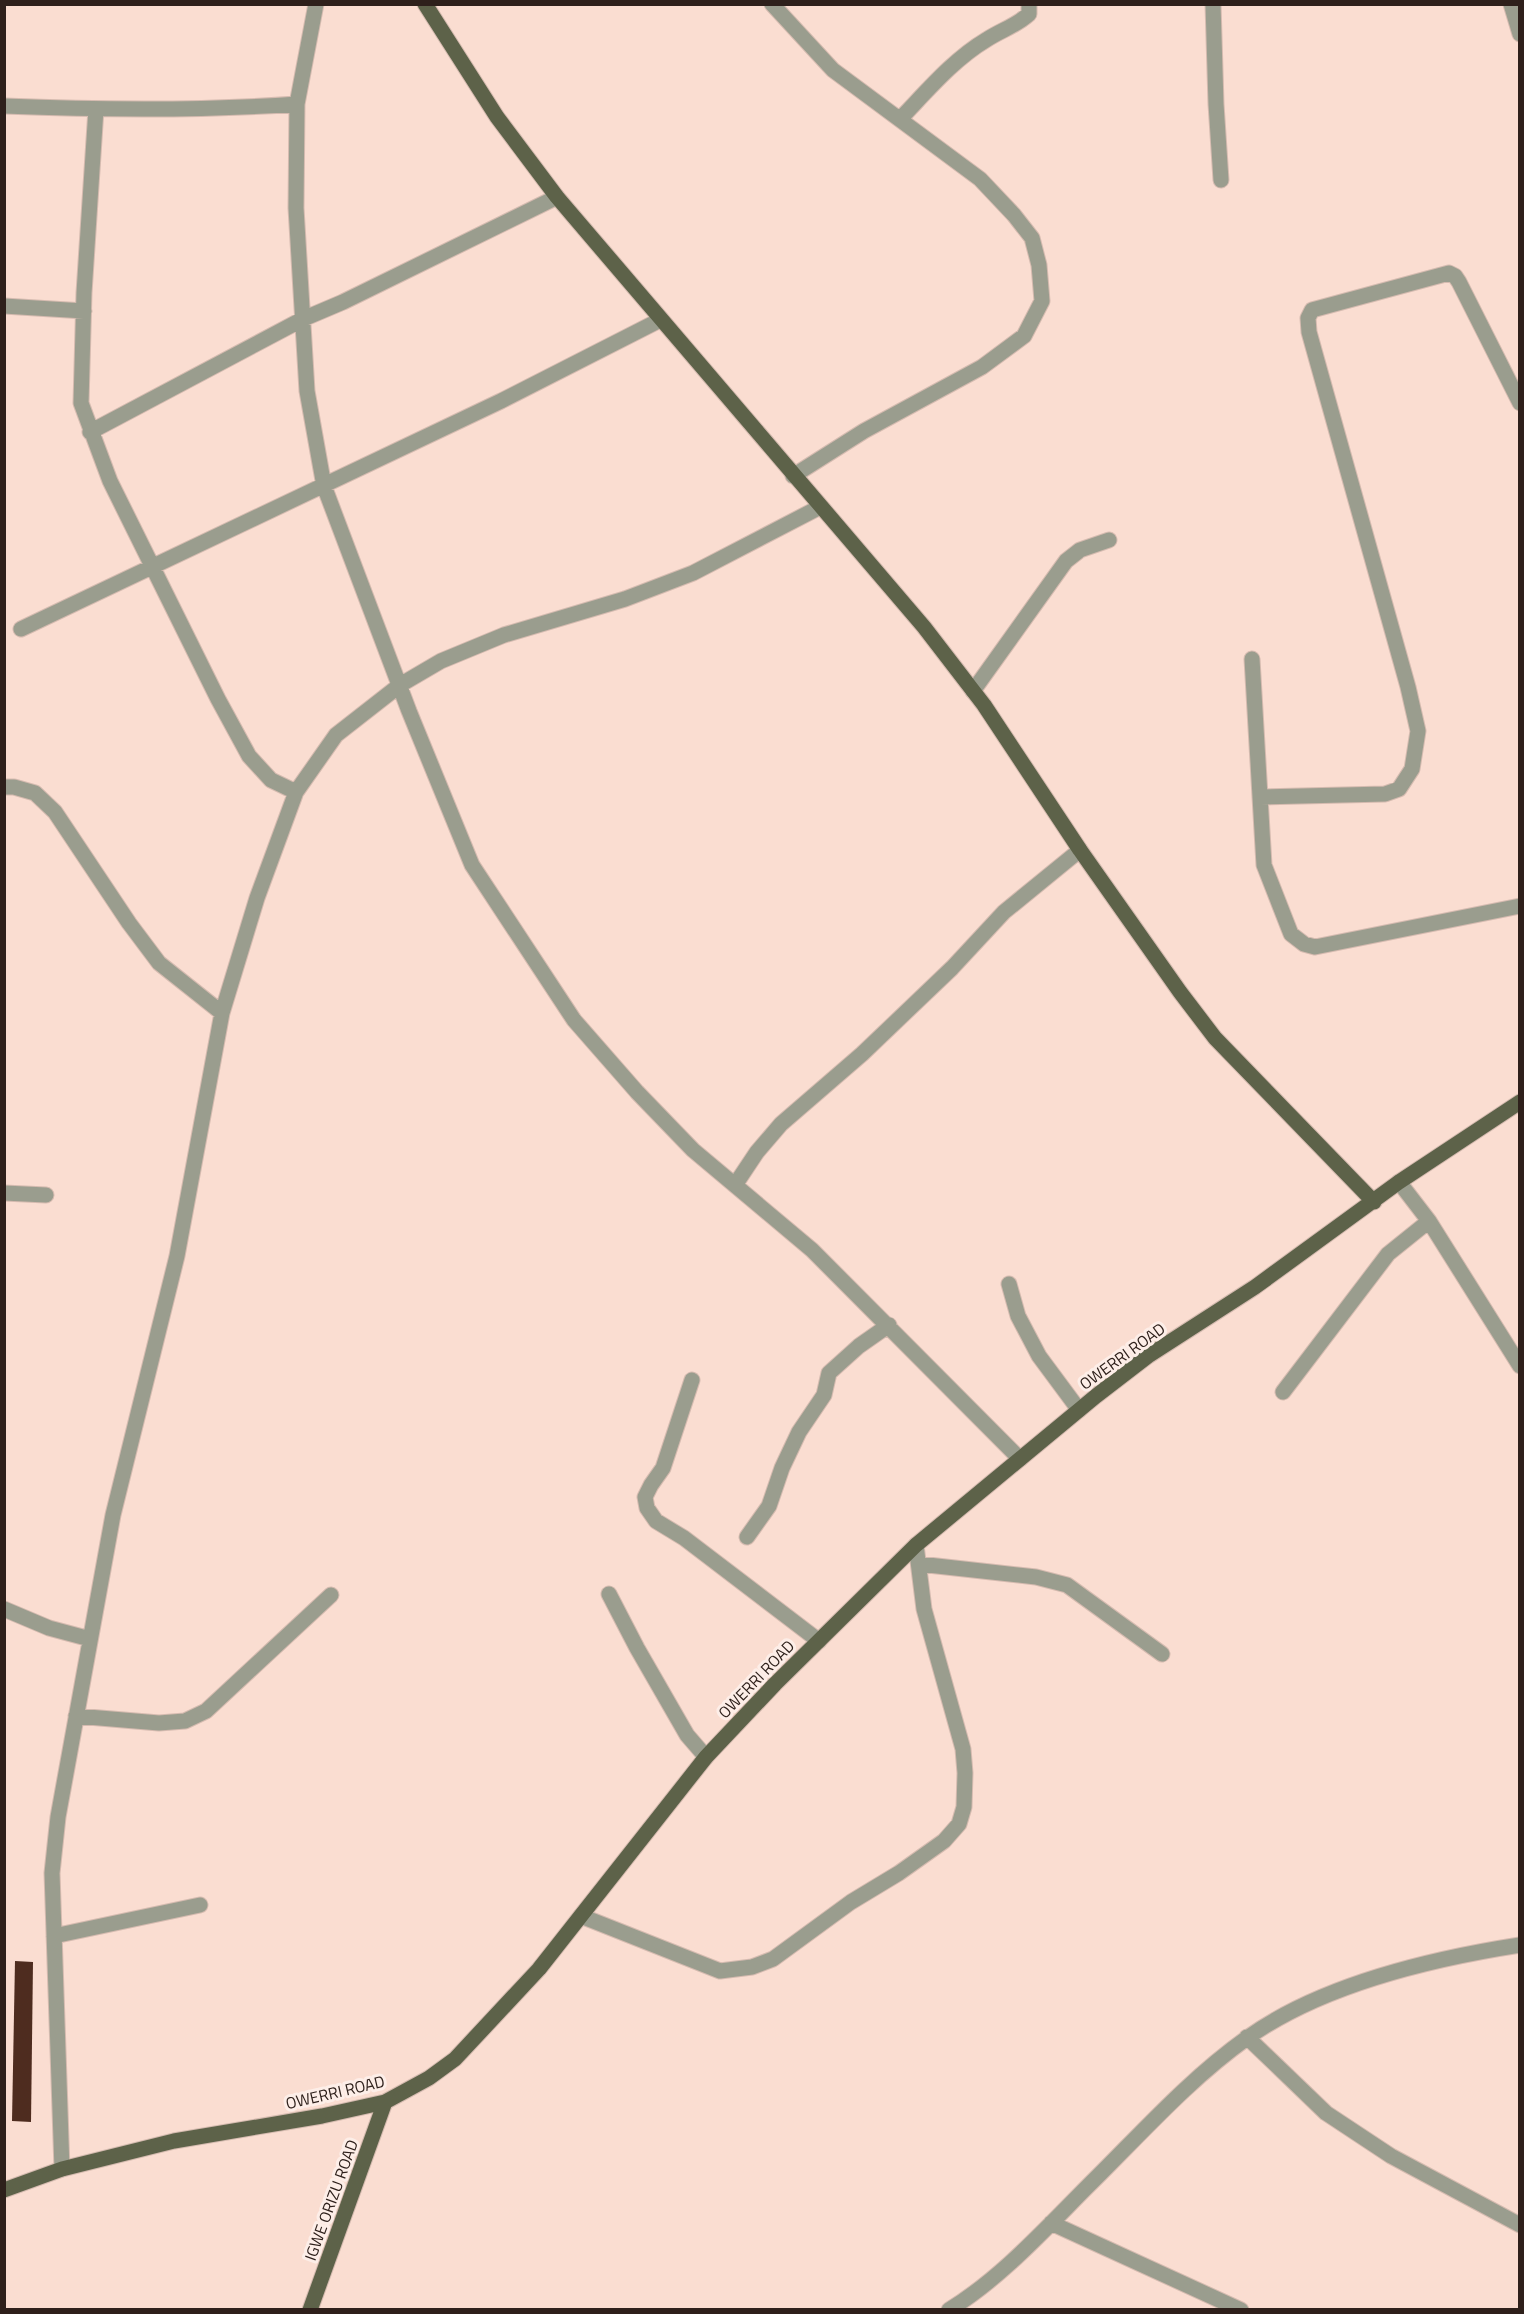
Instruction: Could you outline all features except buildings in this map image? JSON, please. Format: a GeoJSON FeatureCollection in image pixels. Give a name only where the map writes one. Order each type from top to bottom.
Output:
{"type":"FeatureCollection","features":[{"type":"Feature","properties":{"kind":"main road"},"geometry":{"type":"LineString","coordinates":[[424,4],[497,117],[557,197],[924,627],[973,691],[1036,781],[1080,850],[1215,1038],[1374,1202]]}},
{"type":"Feature","properties":{"kind":"main road","name":"OWERRI ROAD"},"geometry":{"type":"LineString","coordinates":[[4,2190],[62,2169],[174,2142],[322,2116],[385,2102],[429,2078],[454,2059],[539,1969],[706,1757],[916,1545],[1148,1356],[1256,1287],[1399,1182],[1520,1102]]}},
{"type":"Feature","properties":{"kind":"main road","name":"IGWE ORIZU ROAD"},"geometry":{"type":"LineString","coordinates":[[310,2310],[385,2102]]}},
{"type":"Feature","properties":{"kind":"street"},"geometry":{"type":"LineString","coordinates":[[316,4],[297,104],[296,208],[307,391],[324,486],[399,685],[472,865],[568,1010],[637,1092],[693,1150],[812,1250],[1020,1459]]}},
{"type":"Feature","properties":{"kind":"street"},"geometry":{"type":"LineString","coordinates":[[772,4],[833,70],[901,118],[980,179],[1014,215],[1032,238],[1039,266],[1042,301],[1024,336],[990,360],[864,431],[793,476]]}},
{"type":"Feature","properties":{"kind":"street"},"geometry":{"type":"LineString","coordinates":[[901,118],[957,62],[986,40],[1017,25],[1029,14],[1029,4]]}},
{"type":"Feature","properties":{"kind":"street"},"geometry":{"type":"LineString","coordinates":[[1213,4],[1221,180]]}},
{"type":"Feature","properties":{"kind":"street"},"geometry":{"type":"LineString","coordinates":[[1512,4],[1520,34]]}},
{"type":"Feature","properties":{"kind":"street"},"geometry":{"type":"LineString","coordinates":[[4,106],[96,109],[252,107],[297,104]]}},
{"type":"Feature","properties":{"kind":"street"},"geometry":{"type":"LineString","coordinates":[[96,109],[81,403],[110,481],[218,699],[249,756],[271,780],[296,792]]}},
{"type":"Feature","properties":{"kind":"street"},"geometry":{"type":"LineString","coordinates":[[90,432],[303,319],[344,302],[557,197]]}},
{"type":"Feature","properties":{"kind":"street"},"geometry":{"type":"LineString","coordinates":[[1260,797],[1385,794],[1400,789],[1412,769],[1418,731],[1408,687],[1309,332],[1308,318],[1312,310],[1449,273],[1459,282],[1520,403]]}},
{"type":"Feature","properties":{"kind":"street"},"geometry":{"type":"LineString","coordinates":[[4,306],[84,311]]}},
{"type":"Feature","properties":{"kind":"street"},"geometry":{"type":"LineString","coordinates":[[21,629],[501,401],[660,320]]}},
{"type":"Feature","properties":{"kind":"street"},"geometry":{"type":"LineString","coordinates":[[62,2169],[52,1873],[58,1817],[113,1515],[177,1256],[222,1013],[256,898],[296,792],[336,735],[399,685],[441,662],[504,635],[625,599],[693,573],[820,507]]}},
{"type":"Feature","properties":{"kind":"street"},"geometry":{"type":"LineString","coordinates":[[973,691],[1066,561],[1080,550],[1109,540]]}},
{"type":"Feature","properties":{"kind":"street"},"geometry":{"type":"LineString","coordinates":[[1252,659],[1264,865],[1291,934],[1304,944],[1315,947],[1334,945],[1520,906]]}},
{"type":"Feature","properties":{"kind":"street"},"geometry":{"type":"LineString","coordinates":[[4,787],[14,787],[35,793],[55,812],[129,923],[159,963],[222,1013]]}},
{"type":"Feature","properties":{"kind":"street"},"geometry":{"type":"LineString","coordinates":[[735,1185],[757,1152],[781,1124],[862,1054],[944,976],[1004,912],[1080,850]]}},
{"type":"Feature","properties":{"kind":"street"},"geometry":{"type":"LineString","coordinates":[[1399,1182],[1429,1221],[1520,1366]]}},
{"type":"Feature","properties":{"kind":"street"},"geometry":{"type":"LineString","coordinates":[[4,1193],[46,1195]]}},
{"type":"Feature","properties":{"kind":"street"},"geometry":{"type":"LineString","coordinates":[[1283,1392],[1388,1254],[1429,1221]]}},
{"type":"Feature","properties":{"kind":"street"},"geometry":{"type":"LineString","coordinates":[[1010,1284],[1018,1316],[1038,1356],[1079,1410]]}},
{"type":"Feature","properties":{"kind":"street"},"geometry":{"type":"LineString","coordinates":[[747,1538],[769,1506],[782,1468],[799,1432],[824,1395],[829,1373],[859,1346],[889,1325]]}},
{"type":"Feature","properties":{"kind":"street"},"geometry":{"type":"LineString","coordinates":[[692,1380],[663,1468],[645,1497],[647,1508],[656,1521],[684,1538],[819,1641]]}},
{"type":"Feature","properties":{"kind":"street"},"geometry":{"type":"LineString","coordinates":[[581,1916],[720,1971],[752,1967],[773,1959],[851,1902],[899,1873],[944,1841],[959,1824],[964,1807],[963,1749],[924,1609],[916,1545]]}},
{"type":"Feature","properties":{"kind":"street"},"geometry":{"type":"LineString","coordinates":[[919,1564],[1036,1577],[1067,1585],[1162,1654]]}},
{"type":"Feature","properties":{"kind":"street"},"geometry":{"type":"LineString","coordinates":[[609,1594],[687,1735],[706,1757]]}},
{"type":"Feature","properties":{"kind":"street"},"geometry":{"type":"LineString","coordinates":[[76,1716],[159,1723],[185,1721],[206,1711],[330,1595]]}},
{"type":"Feature","properties":{"kind":"street"},"geometry":{"type":"LineString","coordinates":[[4,1610],[49,1628],[90,1640]]}},
{"type":"Feature","properties":{"kind":"street"},"geometry":{"type":"LineString","coordinates":[[54,1936],[200,1905]]}},
{"type":"Feature","properties":{"kind":"street"},"geometry":{"type":"LineString","coordinates":[[949,2310],[964,2301],[1006,2265],[1193,2082],[1247,2037],[1288,2014],[1344,1988],[1431,1962],[1520,1945]]}},
{"type":"Feature","properties":{"kind":"street"},"geometry":{"type":"LineString","coordinates":[[1247,2037],[1326,2113],[1391,2156],[1520,2225]]}},
{"type":"Feature","properties":{"kind":"street"},"geometry":{"type":"LineString","coordinates":[[1051,2223],[1241,2310]]}}]}
